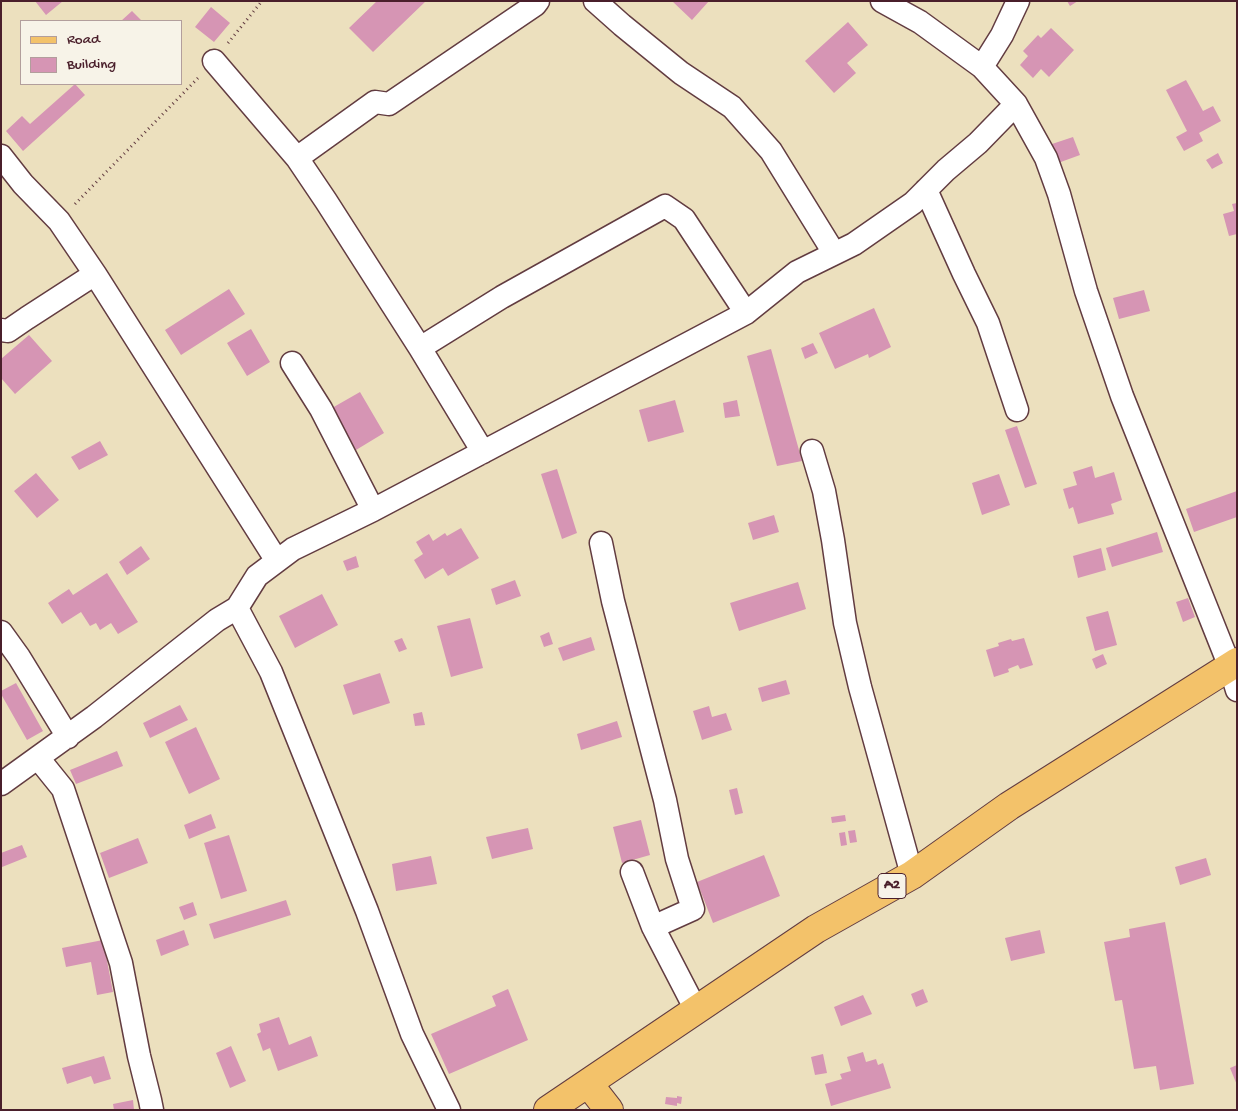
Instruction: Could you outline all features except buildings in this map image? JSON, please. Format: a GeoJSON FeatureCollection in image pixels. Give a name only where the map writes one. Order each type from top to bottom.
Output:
{"type":"FeatureCollection","features":[{"type":"Feature","properties":{"kind":"main road","name":"A2"},"geometry":{"type":"LineString","coordinates":[[548,1110],[816,929],[912,875],[1009,806],[1234,673]]}},
{"type":"Feature","properties":{"kind":"main road"},"geometry":{"type":"LineString","coordinates":[[588,1083],[609,1110]]}},
{"type":"Feature","properties":{"kind":"street"},"geometry":{"type":"LineString","coordinates":[[297,158],[375,102],[389,104],[535,5],[538,1]]}},
{"type":"Feature","properties":{"kind":"street"},"geometry":{"type":"LineString","coordinates":[[595,1],[681,73],[732,107],[771,151],[834,253]]}},
{"type":"Feature","properties":{"kind":"street"},"geometry":{"type":"LineString","coordinates":[[882,1],[920,22],[982,67],[1016,104],[1046,158],[1086,291],[1122,396],[1234,673]]}},
{"type":"Feature","properties":{"kind":"street"},"geometry":{"type":"LineString","coordinates":[[982,67],[1002,35],[1018,1]]}},
{"type":"Feature","properties":{"kind":"street"},"geometry":{"type":"LineString","coordinates":[[214,61],[297,158],[332,209],[420,348],[483,452]]}},
{"type":"Feature","properties":{"kind":"street"},"geometry":{"type":"LineString","coordinates":[[1,784],[68,737],[217,620],[237,608],[257,576],[293,549],[373,510],[746,313],[797,272],[854,244],[913,203],[946,170],[978,143],[1016,104]]}},
{"type":"Feature","properties":{"kind":"street"},"geometry":{"type":"LineString","coordinates":[[1,156],[23,184],[59,221],[95,274],[276,561]]}},
{"type":"Feature","properties":{"kind":"street"},"geometry":{"type":"LineString","coordinates":[[926,190],[988,323],[1017,410]]}},
{"type":"Feature","properties":{"kind":"street"},"geometry":{"type":"LineString","coordinates":[[420,348],[502,297],[665,206],[684,219],[746,313]]}},
{"type":"Feature","properties":{"kind":"street"},"geometry":{"type":"LineString","coordinates":[[1,330],[8,331],[95,274]]}},
{"type":"Feature","properties":{"kind":"street"},"geometry":{"type":"LineString","coordinates":[[292,363],[322,409],[373,510]]}},
{"type":"Feature","properties":{"kind":"street"},"geometry":{"type":"LineString","coordinates":[[812,450],[824,491],[845,623],[860,687],[912,875]]}},
{"type":"Feature","properties":{"kind":"street"},"geometry":{"type":"LineString","coordinates":[[601,543],[613,601],[665,800],[677,859],[693,909],[653,926]]}},
{"type":"Feature","properties":{"kind":"street"},"geometry":{"type":"LineString","coordinates":[[237,608],[271,672],[367,911],[412,1034],[449,1110]]}},
{"type":"Feature","properties":{"kind":"street"},"geometry":{"type":"LineString","coordinates":[[1,632],[68,737]]}},
{"type":"Feature","properties":{"kind":"street"},"geometry":{"type":"LineString","coordinates":[[38,758],[63,789],[121,963],[139,1056],[152,1110]]}},
{"type":"Feature","properties":{"kind":"street"},"geometry":{"type":"LineString","coordinates":[[632,872],[653,926],[696,1010]]}},
{"type":"Feature","properties":{"kind":"path"},"geometry":{"type":"LineString","coordinates":[[59,221],[214,61],[262,1]]}}]}
